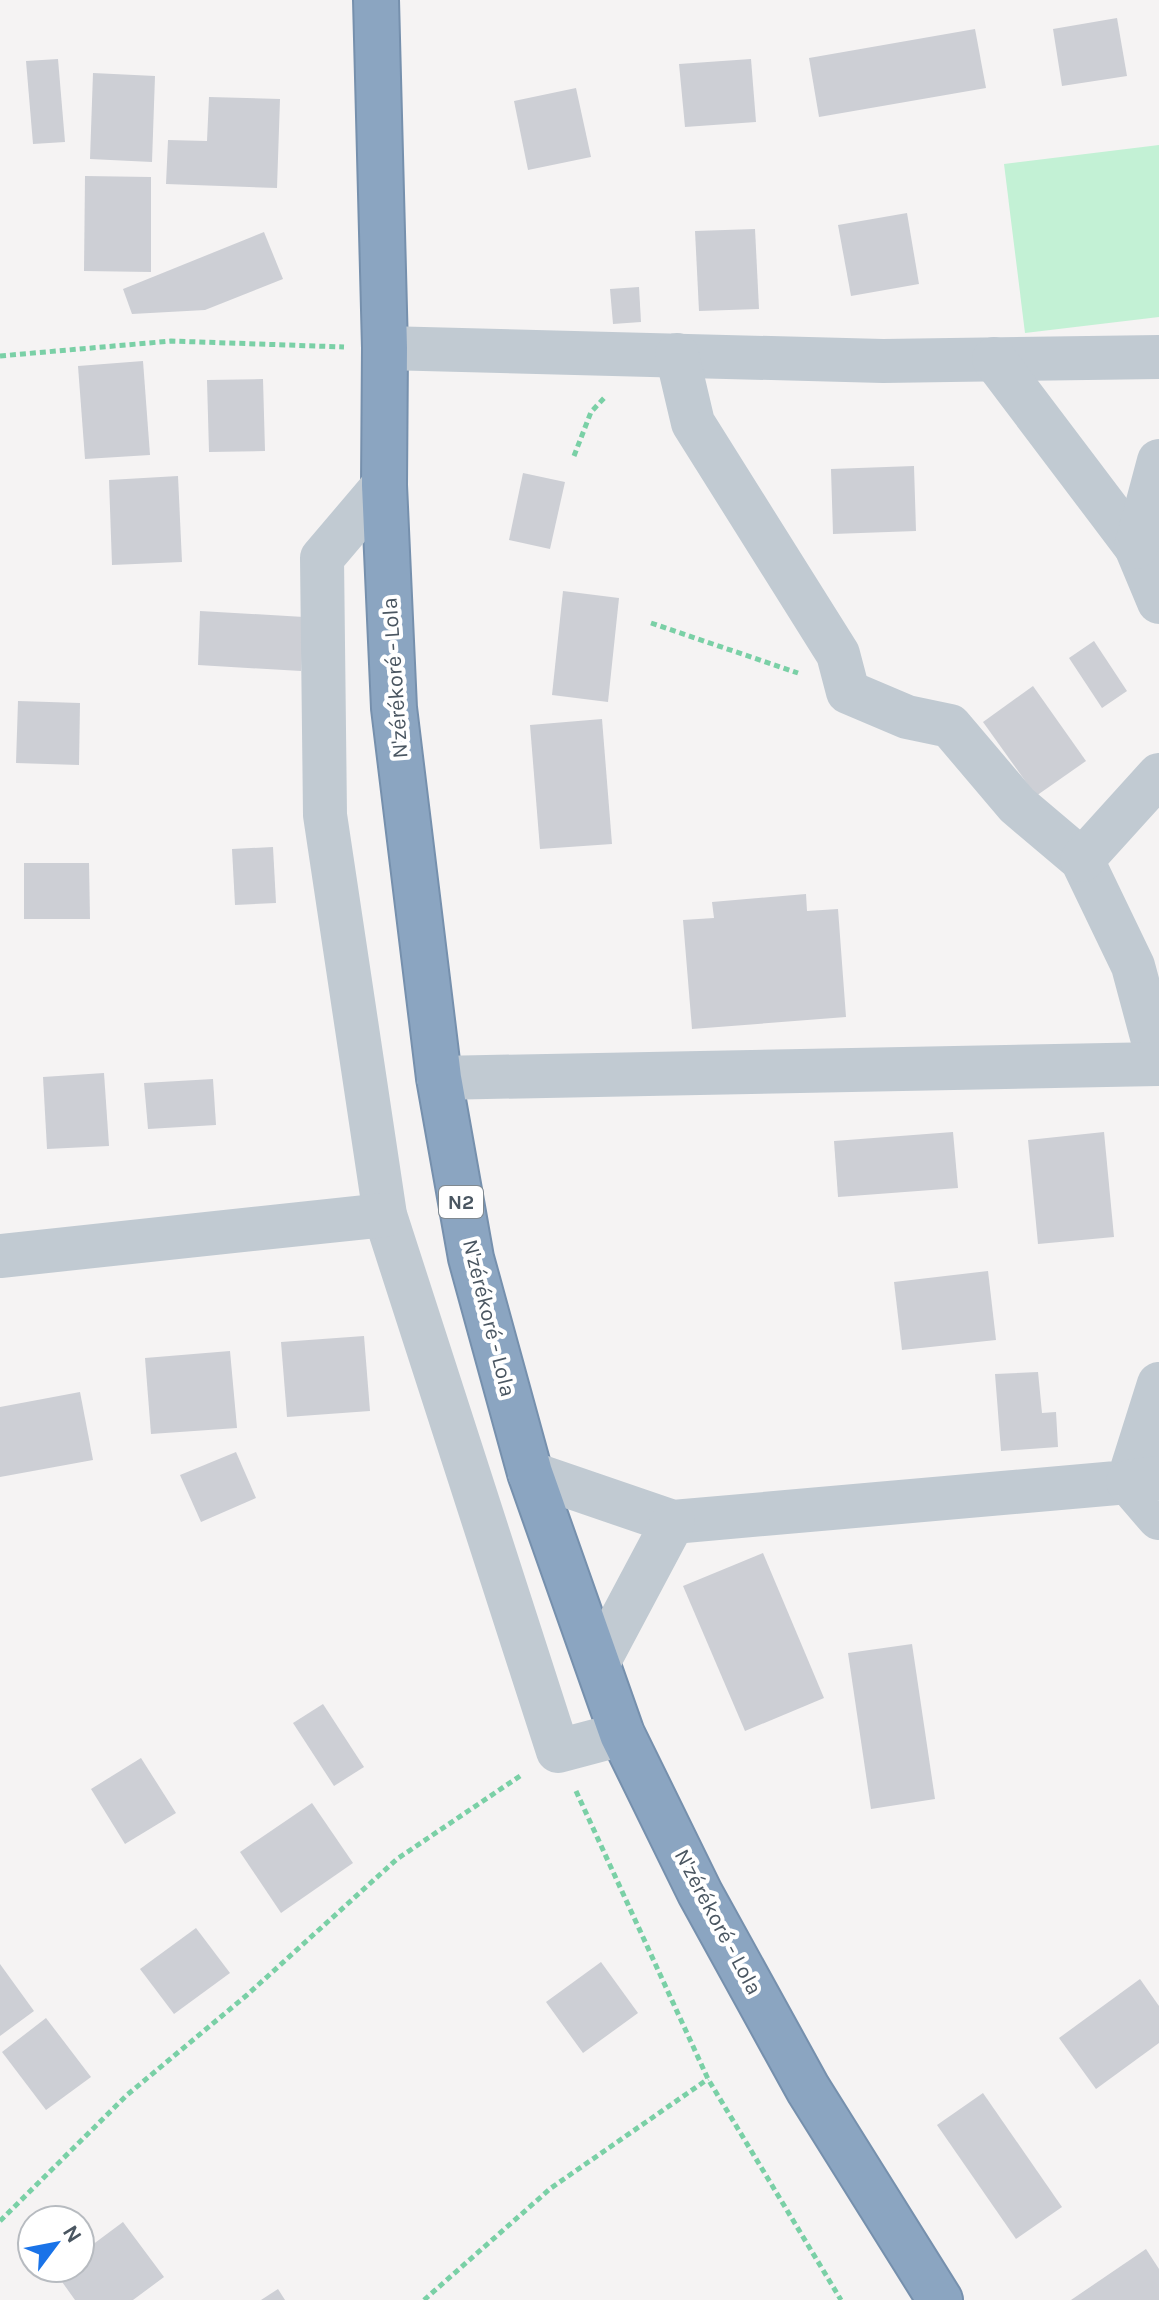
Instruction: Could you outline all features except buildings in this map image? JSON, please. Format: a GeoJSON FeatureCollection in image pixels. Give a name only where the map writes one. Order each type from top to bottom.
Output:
{"type":"FeatureCollection","features":[{"type":"Feature","properties":{"kind":"highway","name":"N'zérékoré - Lola"},"geometry":{"type":"LineString","coordinates":[[376,0],[385,348],[384,485],[394,708],[439,1078],[471,1258],[530,1473],[622,1734],[700,1893],[808,2089],[940,2300]]}},
{"type":"Feature","properties":{"kind":"street"},"geometry":{"type":"LineString","coordinates":[[385,348],[883,361],[1159,357]]}},
{"type":"Feature","properties":{"kind":"street"},"geometry":{"type":"LineString","coordinates":[[439,1078],[1159,1064],[1133,966],[1082,860],[1017,805],[950,726],[907,717],[848,692],[838,654],[693,423],[661,355]]}},
{"type":"Feature","properties":{"kind":"street"},"geometry":{"type":"LineString","coordinates":[[994,359],[1136,547],[1159,602]]}},
{"type":"Feature","properties":{"kind":"street"},"geometry":{"type":"LineString","coordinates":[[1136,547],[1159,461]]}},
{"type":"Feature","properties":{"kind":"street"},"geometry":{"type":"LineString","coordinates":[[384,485],[322,558],[325,815],[385,1215],[558,1751],[622,1734]]}},
{"type":"Feature","properties":{"kind":"street"},"geometry":{"type":"LineString","coordinates":[[1082,860],[1159,775]]}},
{"type":"Feature","properties":{"kind":"street"},"geometry":{"type":"LineString","coordinates":[[0,1256],[385,1215]]}},
{"type":"Feature","properties":{"kind":"street"},"geometry":{"type":"LineString","coordinates":[[1159,1384],[1144,1480],[1159,1518]]}},
{"type":"Feature","properties":{"kind":"street"},"geometry":{"type":"LineString","coordinates":[[530,1473],[673,1522],[1144,1480]]}},
{"type":"Feature","properties":{"kind":"street"},"geometry":{"type":"LineString","coordinates":[[598,1663],[673,1522]]}},
{"type":"Feature","properties":{"kind":"path"},"geometry":{"type":"LineString","coordinates":[[0,356],[171,341],[385,348]]}},
{"type":"Feature","properties":{"kind":"path"},"geometry":{"type":"LineString","coordinates":[[574,456],[591,412],[661,355]]}},
{"type":"Feature","properties":{"kind":"path"},"geometry":{"type":"LineString","coordinates":[[651,623],[762,659],[848,692]]}},
{"type":"Feature","properties":{"kind":"path"},"geometry":{"type":"LineString","coordinates":[[0,2221],[127,2095],[247,1995],[397,1859],[558,1751],[708,2079],[841,2300]]}},
{"type":"Feature","properties":{"kind":"path"},"geometry":{"type":"LineString","coordinates":[[424,2300],[551,2188],[708,2079]]}},
{"type":"Feature","properties":{"kind":"green space"},"geometry":{"type":"Polygon","coordinates":[[[1159,145],[1159,317],[1025,333],[1004,164],[1159,145]]]}}]}
